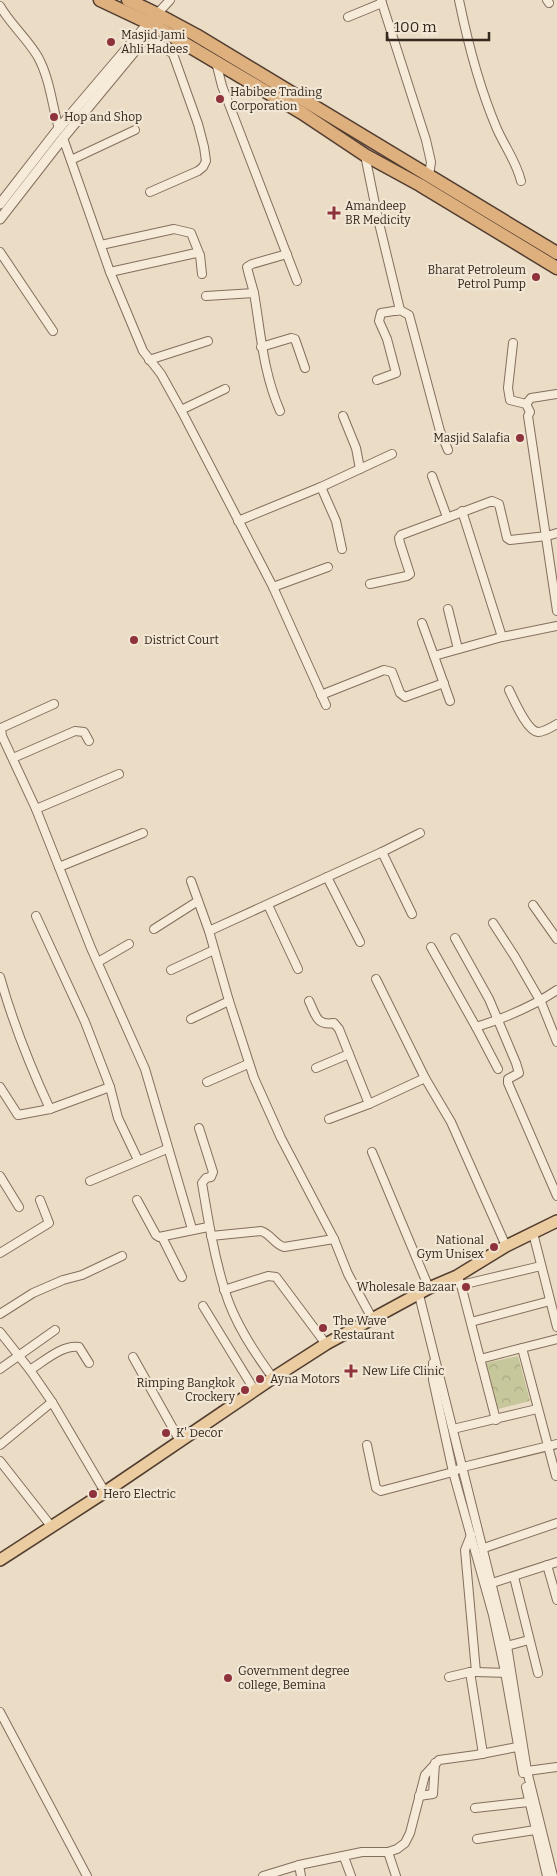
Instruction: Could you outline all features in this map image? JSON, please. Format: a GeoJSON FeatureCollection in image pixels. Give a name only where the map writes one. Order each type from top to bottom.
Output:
{"type":"FeatureCollection","features":[{"type":"Feature","properties":{"kind":"highway"},"geometry":{"type":"LineString","coordinates":[[100,0],[154,23],[210,43],[557,253]]}},
{"type":"Feature","properties":{"kind":"highway"},"geometry":{"type":"LineString","coordinates":[[128,0],[154,23],[216,62],[302,113],[365,155],[420,185],[557,268]]}},
{"type":"Feature","properties":{"kind":"main road"},"geometry":{"type":"LineString","coordinates":[[0,1560],[326,1344],[424,1291],[459,1281],[506,1246],[557,1221]]}},
{"type":"Feature","properties":{"kind":"street"},"geometry":{"type":"LineString","coordinates":[[0,219],[170,0]]}},
{"type":"Feature","properties":{"kind":"street"},"geometry":{"type":"LineString","coordinates":[[459,0],[470,53],[497,129],[514,159],[521,181]]}},
{"type":"Feature","properties":{"kind":"street"},"geometry":{"type":"LineString","coordinates":[[348,17],[382,2],[426,140],[431,162],[429,176]]}},
{"type":"Feature","properties":{"kind":"street"},"geometry":{"type":"LineString","coordinates":[[0,6],[44,69],[59,128]]}},
{"type":"Feature","properties":{"kind":"street"},"geometry":{"type":"LineString","coordinates":[[0,204],[59,128],[154,23]]}},
{"type":"Feature","properties":{"kind":"street"},"geometry":{"type":"LineString","coordinates":[[150,192],[198,171],[206,161],[198,124],[173,54],[154,23]]}},
{"type":"Feature","properties":{"kind":"street"},"geometry":{"type":"LineString","coordinates":[[216,62],[222,86],[297,281]]}},
{"type":"Feature","properties":{"kind":"street"},"geometry":{"type":"LineString","coordinates":[[71,160],[135,130]]}},
{"type":"Feature","properties":{"kind":"street"},"geometry":{"type":"LineString","coordinates":[[63,138],[110,272],[143,351],[161,374],[181,410],[273,587],[326,705]]}},
{"type":"Feature","properties":{"kind":"street"},"geometry":{"type":"LineString","coordinates":[[365,155],[400,310],[409,315],[440,431],[448,450]]}},
{"type":"Feature","properties":{"kind":"street"},"geometry":{"type":"LineString","coordinates":[[101,246],[181,229],[191,233],[198,253],[202,274]]}},
{"type":"Feature","properties":{"kind":"street"},"geometry":{"type":"LineString","coordinates":[[0,252],[53,331]]}},
{"type":"Feature","properties":{"kind":"street"},"geometry":{"type":"LineString","coordinates":[[110,272],[198,253]]}},
{"type":"Feature","properties":{"kind":"street"},"geometry":{"type":"LineString","coordinates":[[280,411],[271,390],[261,347],[254,292],[247,267],[287,254]]}},
{"type":"Feature","properties":{"kind":"street"},"geometry":{"type":"LineString","coordinates":[[206,296],[254,292]]}},
{"type":"Feature","properties":{"kind":"street"},"geometry":{"type":"LineString","coordinates":[[377,380],[396,373],[388,339],[379,321],[381,313],[391,313],[400,310]]}},
{"type":"Feature","properties":{"kind":"street"},"geometry":{"type":"LineString","coordinates":[[261,347],[291,338],[295,339],[305,368]]}},
{"type":"Feature","properties":{"kind":"street"},"geometry":{"type":"LineString","coordinates":[[149,360],[208,341]]}},
{"type":"Feature","properties":{"kind":"street"},"geometry":{"type":"LineString","coordinates":[[513,343],[508,388],[510,400],[526,404],[530,412],[528,416],[557,611]]}},
{"type":"Feature","properties":{"kind":"street"},"geometry":{"type":"LineString","coordinates":[[181,410],[225,389]]}},
{"type":"Feature","properties":{"kind":"street"},"geometry":{"type":"LineString","coordinates":[[526,404],[531,398],[557,394]]}},
{"type":"Feature","properties":{"kind":"street"},"geometry":{"type":"LineString","coordinates":[[343,416],[356,448],[360,469]]}},
{"type":"Feature","properties":{"kind":"street"},"geometry":{"type":"LineString","coordinates":[[238,521],[321,487],[392,454]]}},
{"type":"Feature","properties":{"kind":"street"},"geometry":{"type":"LineString","coordinates":[[432,476],[447,517]]}},
{"type":"Feature","properties":{"kind":"street"},"geometry":{"type":"LineString","coordinates":[[321,487],[336,521],[342,550]]}},
{"type":"Feature","properties":{"kind":"street"},"geometry":{"type":"LineString","coordinates":[[370,584],[407,576],[410,571],[400,543],[399,538],[402,535],[492,501],[499,504],[507,538],[510,540],[557,533]]}},
{"type":"Feature","properties":{"kind":"street"},"geometry":{"type":"LineString","coordinates":[[462,511],[502,637]]}},
{"type":"Feature","properties":{"kind":"street"},"geometry":{"type":"LineString","coordinates":[[273,587],[328,566]]}},
{"type":"Feature","properties":{"kind":"street"},"geometry":{"type":"LineString","coordinates":[[448,609],[458,650]]}},
{"type":"Feature","properties":{"kind":"street"},"geometry":{"type":"LineString","coordinates":[[422,623],[450,701]]}},
{"type":"Feature","properties":{"kind":"street"},"geometry":{"type":"LineString","coordinates":[[434,656],[502,637],[557,626]]}},
{"type":"Feature","properties":{"kind":"street"},"geometry":{"type":"LineString","coordinates":[[321,695],[384,670],[392,672],[400,693],[405,697],[444,683]]}},
{"type":"Feature","properties":{"kind":"street"},"geometry":{"type":"LineString","coordinates":[[509,690],[532,729],[537,732],[543,731],[557,724]]}},
{"type":"Feature","properties":{"kind":"street"},"geometry":{"type":"LineString","coordinates":[[54,704],[1,728],[2,736],[36,809],[98,962],[145,1069],[192,1229]]}},
{"type":"Feature","properties":{"kind":"street"},"geometry":{"type":"LineString","coordinates":[[13,758],[75,731],[82,730],[89,741]]}},
{"type":"Feature","properties":{"kind":"street"},"geometry":{"type":"LineString","coordinates":[[36,809],[119,774]]}},
{"type":"Feature","properties":{"kind":"street"},"geometry":{"type":"LineString","coordinates":[[59,867],[144,833]]}},
{"type":"Feature","properties":{"kind":"street"},"geometry":{"type":"LineString","coordinates":[[209,932],[420,833]]}},
{"type":"Feature","properties":{"kind":"street"},"geometry":{"type":"LineString","coordinates":[[382,852],[412,914]]}},
{"type":"Feature","properties":{"kind":"street"},"geometry":{"type":"LineString","coordinates":[[327,878],[360,942]]}},
{"type":"Feature","properties":{"kind":"street"},"geometry":{"type":"LineString","coordinates":[[191,881],[209,932],[248,1064],[282,1138],[334,1239],[348,1274],[373,1320]]}},
{"type":"Feature","properties":{"kind":"street"},"geometry":{"type":"LineString","coordinates":[[154,929],[198,901]]}},
{"type":"Feature","properties":{"kind":"street"},"geometry":{"type":"LineString","coordinates":[[268,905],[298,969]]}},
{"type":"Feature","properties":{"kind":"street"},"geometry":{"type":"LineString","coordinates":[[533,905],[557,939]]}},
{"type":"Feature","properties":{"kind":"street"},"geometry":{"type":"LineString","coordinates":[[36,916],[84,1022],[110,1087],[118,1118],[138,1160]]}},
{"type":"Feature","properties":{"kind":"street"},"geometry":{"type":"LineString","coordinates":[[493,923],[541,1002],[557,1042]]}},
{"type":"Feature","properties":{"kind":"street"},"geometry":{"type":"LineString","coordinates":[[455,938],[499,1020],[519,1073],[508,1079],[508,1084],[557,1196]]}},
{"type":"Feature","properties":{"kind":"street"},"geometry":{"type":"LineString","coordinates":[[98,962],[129,944]]}},
{"type":"Feature","properties":{"kind":"street"},"geometry":{"type":"LineString","coordinates":[[431,947],[498,1069]]}},
{"type":"Feature","properties":{"kind":"street"},"geometry":{"type":"LineString","coordinates":[[171,970],[214,950]]}},
{"type":"Feature","properties":{"kind":"street"},"geometry":{"type":"LineString","coordinates":[[0,977],[10,1014],[29,1064],[50,1110]]}},
{"type":"Feature","properties":{"kind":"street"},"geometry":{"type":"LineString","coordinates":[[376,979],[425,1078],[450,1122],[506,1246]]}},
{"type":"Feature","properties":{"kind":"street"},"geometry":{"type":"LineString","coordinates":[[476,1027],[499,1020],[541,1002],[557,990]]}},
{"type":"Feature","properties":{"kind":"street"},"geometry":{"type":"LineString","coordinates":[[191,1019],[229,1001]]}},
{"type":"Feature","properties":{"kind":"street"},"geometry":{"type":"LineString","coordinates":[[309,1001],[319,1021],[325,1024],[336,1024],[369,1104]]}},
{"type":"Feature","properties":{"kind":"street"},"geometry":{"type":"LineString","coordinates":[[316,1068],[349,1054]]}},
{"type":"Feature","properties":{"kind":"street"},"geometry":{"type":"LineString","coordinates":[[207,1082],[248,1064]]}},
{"type":"Feature","properties":{"kind":"street"},"geometry":{"type":"LineString","coordinates":[[329,1119],[369,1104],[425,1078]]}},
{"type":"Feature","properties":{"kind":"street"},"geometry":{"type":"LineString","coordinates":[[0,1087],[18,1115],[50,1110],[110,1087]]}},
{"type":"Feature","properties":{"kind":"street"},"geometry":{"type":"LineString","coordinates":[[199,1128],[213,1174],[202,1183],[208,1227],[224,1290],[245,1336],[273,1378]]}},
{"type":"Feature","properties":{"kind":"street"},"geometry":{"type":"LineString","coordinates":[[90,1181],[167,1149]]}},
{"type":"Feature","properties":{"kind":"street"},"geometry":{"type":"LineString","coordinates":[[372,1152],[424,1291],[433,1351],[484,1548],[488,1585],[509,1673],[527,1771],[553,1876]]}},
{"type":"Feature","properties":{"kind":"street"},"geometry":{"type":"LineString","coordinates":[[0,1176],[19,1207]]}},
{"type":"Feature","properties":{"kind":"street"},"geometry":{"type":"LineString","coordinates":[[0,1253],[48,1223],[40,1200]]}},
{"type":"Feature","properties":{"kind":"street"},"geometry":{"type":"LineString","coordinates":[[137,1200],[156,1235],[162,1237],[208,1227]]}},
{"type":"Feature","properties":{"kind":"street"},"geometry":{"type":"LineString","coordinates":[[210,1236],[261,1231],[268,1234],[277,1244],[284,1247],[334,1239]]}},
{"type":"Feature","properties":{"kind":"street"},"geometry":{"type":"LineString","coordinates":[[532,1233],[556,1323]]}},
{"type":"Feature","properties":{"kind":"street"},"geometry":{"type":"LineString","coordinates":[[162,1237],[182,1277]]}},
{"type":"Feature","properties":{"kind":"street"},"geometry":{"type":"LineString","coordinates":[[0,1314],[32,1293],[63,1280],[82,1275],[122,1256]]}},
{"type":"Feature","properties":{"kind":"street"},"geometry":{"type":"LineString","coordinates":[[496,1420],[459,1281],[541,1266]]}},
{"type":"Feature","properties":{"kind":"street"},"geometry":{"type":"LineString","coordinates":[[224,1290],[268,1276],[276,1277],[326,1344]]}},
{"type":"Feature","properties":{"kind":"street"},"geometry":{"type":"LineString","coordinates":[[471,1322],[550,1301]]}},
{"type":"Feature","properties":{"kind":"street"},"geometry":{"type":"LineString","coordinates":[[203,1306],[256,1390]]}},
{"type":"Feature","properties":{"kind":"street"},"geometry":{"type":"LineString","coordinates":[[0,1369],[54,1330]]}},
{"type":"Feature","properties":{"kind":"street"},"geometry":{"type":"LineString","coordinates":[[0,1332],[52,1402],[105,1492]]}},
{"type":"Feature","properties":{"kind":"street"},"geometry":{"type":"LineString","coordinates":[[480,1359],[557,1339]]}},
{"type":"Feature","properties":{"kind":"street"},"geometry":{"type":"LineString","coordinates":[[30,1370],[60,1351],[72,1346],[79,1347],[89,1363]]}},
{"type":"Feature","properties":{"kind":"street"},"geometry":{"type":"LineString","coordinates":[[522,1348],[556,1476]]}},
{"type":"Feature","properties":{"kind":"street"},"geometry":{"type":"LineString","coordinates":[[433,1351],[433,1380],[453,1472],[507,1646],[517,1747],[547,1876]]}},
{"type":"Feature","properties":{"kind":"street"},"geometry":{"type":"LineString","coordinates":[[134,1357],[180,1441]]}},
{"type":"Feature","properties":{"kind":"street"},"geometry":{"type":"LineString","coordinates":[[0,1445],[52,1402]]}},
{"type":"Feature","properties":{"kind":"street"},"geometry":{"type":"LineString","coordinates":[[453,1429],[537,1409]]}},
{"type":"Feature","properties":{"kind":"street"},"geometry":{"type":"LineString","coordinates":[[368,1445],[376,1488],[378,1490],[386,1490],[453,1472],[463,1467],[557,1444]]}},
{"type":"Feature","properties":{"kind":"street"},"geometry":{"type":"LineString","coordinates":[[0,1461],[51,1526]]}},
{"type":"Feature","properties":{"kind":"street"},"geometry":{"type":"LineString","coordinates":[[484,1548],[557,1523]]}},
{"type":"Feature","properties":{"kind":"street"},"geometry":{"type":"LineString","coordinates":[[471,1535],[465,1550],[465,1556],[473,1672],[483,1754]]}},
{"type":"Feature","properties":{"kind":"street"},"geometry":{"type":"LineString","coordinates":[[488,1585],[557,1562]]}},
{"type":"Feature","properties":{"kind":"street"},"geometry":{"type":"LineString","coordinates":[[547,1564],[557,1600]]}},
{"type":"Feature","properties":{"kind":"street"},"geometry":{"type":"LineString","coordinates":[[514,1577],[538,1673]]}},
{"type":"Feature","properties":{"kind":"street"},"geometry":{"type":"LineString","coordinates":[[507,1646],[529,1640]]}},
{"type":"Feature","properties":{"kind":"street"},"geometry":{"type":"LineString","coordinates":[[449,1677],[473,1672],[509,1673]]}},
{"type":"Feature","properties":{"kind":"street"},"geometry":{"type":"LineString","coordinates":[[0,1712],[87,1876]]}},
{"type":"Feature","properties":{"kind":"street"},"geometry":{"type":"LineString","coordinates":[[263,1876],[299,1865],[362,1852],[388,1852],[397,1849],[405,1843],[410,1833],[425,1775],[439,1760],[517,1747]]}},
{"type":"Feature","properties":{"kind":"street"},"geometry":{"type":"LineString","coordinates":[[419,1796],[432,1794],[436,1763]]}},
{"type":"Feature","properties":{"kind":"street"},"geometry":{"type":"LineString","coordinates":[[527,1771],[557,1767]]}},
{"type":"Feature","properties":{"kind":"street"},"geometry":{"type":"LineString","coordinates":[[474,1808],[529,1802]]}},
{"type":"Feature","properties":{"kind":"street"},"geometry":{"type":"LineString","coordinates":[[477,1839],[535,1830]]}},
{"type":"Feature","properties":{"kind":"street"},"geometry":{"type":"LineString","coordinates":[[388,1852],[396,1876]]}},
{"type":"Feature","properties":{"kind":"street"},"geometry":{"type":"LineString","coordinates":[[344,1857],[351,1876]]}},
{"type":"Feature","properties":{"kind":"street"},"geometry":{"type":"LineString","coordinates":[[299,1865],[302,1876]]}},
{"type":"Feature","properties":{"kind":"green space"},"geometry":{"type":"Polygon","coordinates":[[[518,1356],[530,1401],[498,1409],[486,1363],[518,1356]]]}},
{"type":"Feature","properties":{"kind":"place","name":"Masjid Jami Ahli Hadees"},"geometry":{"type":"Point","coordinates":[111,42]}},
{"type":"Feature","properties":{"kind":"place","name":"Habibee Trading Corporation"},"geometry":{"type":"Point","coordinates":[220,99]}},
{"type":"Feature","properties":{"kind":"place","name":"Hop and Shop"},"geometry":{"type":"Point","coordinates":[54,117]}},
{"type":"Feature","properties":{"kind":"place","name":"Amandeep BR Medicity"},"geometry":{"type":"Point","coordinates":[334,213]}},
{"type":"Feature","properties":{"kind":"place","name":"Bharat Petroleum Petrol Pump"},"geometry":{"type":"Point","coordinates":[536,277]}},
{"type":"Feature","properties":{"kind":"place","name":"Masjid Salafia"},"geometry":{"type":"Point","coordinates":[520,438]}},
{"type":"Feature","properties":{"kind":"place","name":"District Court"},"geometry":{"type":"Point","coordinates":[134,640]}},
{"type":"Feature","properties":{"kind":"place","name":"National Gym Unisex"},"geometry":{"type":"Point","coordinates":[494,1247]}},
{"type":"Feature","properties":{"kind":"place","name":"Wholesale Bazaar"},"geometry":{"type":"Point","coordinates":[466,1287]}},
{"type":"Feature","properties":{"kind":"place","name":"The Wave Restaurant"},"geometry":{"type":"Point","coordinates":[323,1328]}},
{"type":"Feature","properties":{"kind":"place","name":"New Life Clinic"},"geometry":{"type":"Point","coordinates":[351,1371]}},
{"type":"Feature","properties":{"kind":"place","name":"Ayna Motors"},"geometry":{"type":"Point","coordinates":[260,1379]}},
{"type":"Feature","properties":{"kind":"place","name":"Rimping Bangkok Crockery"},"geometry":{"type":"Point","coordinates":[245,1390]}},
{"type":"Feature","properties":{"kind":"place","name":"K' Decor"},"geometry":{"type":"Point","coordinates":[166,1433]}},
{"type":"Feature","properties":{"kind":"place","name":"Hero Electric"},"geometry":{"type":"Point","coordinates":[93,1494]}},
{"type":"Feature","properties":{"kind":"place","name":"Government degree college, Bemina"},"geometry":{"type":"Point","coordinates":[228,1678]}}]}
